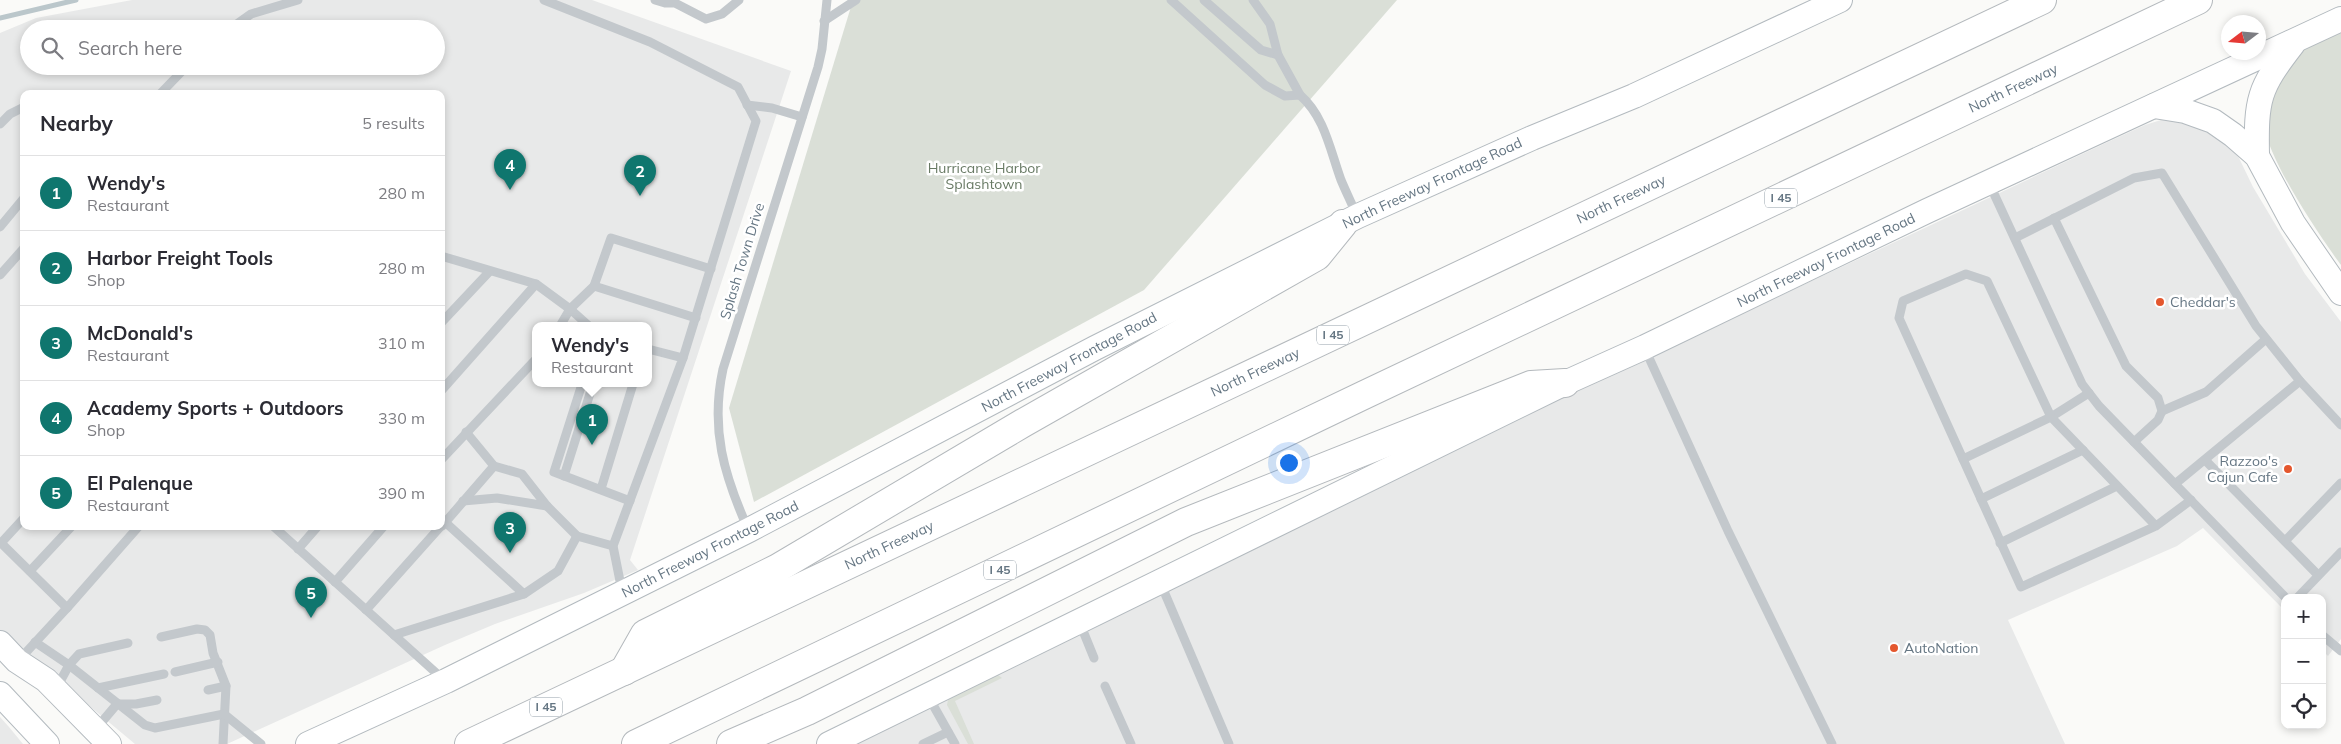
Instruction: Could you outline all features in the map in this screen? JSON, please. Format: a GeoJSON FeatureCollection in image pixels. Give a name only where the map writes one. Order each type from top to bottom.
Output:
{"type":"FeatureCollection","features":[{"type":"Feature","properties":{"kind":"highway","name":"North Freeway"},"geometry":{"type":"LineString","coordinates":[[469,744],[2042,0]]}},
{"type":"Feature","properties":{"kind":"highway","name":"North Freeway"},"geometry":{"type":"LineString","coordinates":[[636,744],[1355,399],[2198,0]]}},
{"type":"Feature","properties":{"kind":"highway"},"geometry":{"type":"LineString","coordinates":[[624,671],[645,634],[778,568],[1023,423],[1316,256],[1350,220]]}},
{"type":"Feature","properties":{"kind":"highway"},"geometry":{"type":"LineString","coordinates":[[731,744],[807,711],[1186,522],[1531,385],[1565,384]]}},
{"type":"Feature","properties":{"kind":"main road","name":"North Freeway Frontage Road"},"geometry":{"type":"LineString","coordinates":[[308,744],[446,682],[622,594],[749,530],[1095,348],[1350,220],[1532,138],[1634,96],[1809,10],[1840,0]]}},
{"type":"Feature","properties":{"kind":"main road","name":"North Freeway Frontage Road"},"geometry":{"type":"LineString","coordinates":[[829,744],[1565,384],[1645,348],[1989,182],[2341,18]]}},
{"type":"Feature","properties":{"kind":"main road"},"geometry":{"type":"LineString","coordinates":[[2257,156],[2257,112],[2259,99],[2273,69],[2296,40]]}},
{"type":"Feature","properties":{"kind":"main road"},"geometry":{"type":"LineString","coordinates":[[2154,106],[2185,112],[2213,121],[2234,135],[2257,156],[2293,223],[2341,293]]}},
{"type":"Feature","properties":{"kind":"main road"},"geometry":{"type":"LineString","coordinates":[[0,644],[17,661],[46,680],[105,738]]}},
{"type":"Feature","properties":{"kind":"main road"},"geometry":{"type":"LineString","coordinates":[[5,702],[33,744]]}},
{"type":"Feature","properties":{"kind":"main road"},"geometry":{"type":"LineString","coordinates":[[5,702],[47,744]]}},
{"type":"Feature","properties":{"kind":"lane"},"geometry":{"type":"LineString","coordinates":[[243,20],[251,14],[298,0]]}},
{"type":"Feature","properties":{"kind":"lane"},"geometry":{"type":"LineString","coordinates":[[544,0],[650,42],[738,87],[756,121],[684,358],[613,546],[622,594]]}},
{"type":"Feature","properties":{"kind":"lane"},"geometry":{"type":"LineString","coordinates":[[655,0],[665,3],[676,2],[706,19],[722,14],[739,0]]}},
{"type":"Feature","properties":{"kind":"lane","name":"Splash Town Drive"},"geometry":{"type":"LineString","coordinates":[[749,530],[734,497],[722,459],[717,420],[718,394],[723,370],[822,49],[827,0]]}},
{"type":"Feature","properties":{"kind":"lane"},"geometry":{"type":"LineString","coordinates":[[824,21],[856,0]]}},
{"type":"Feature","properties":{"kind":"lane"},"geometry":{"type":"LineString","coordinates":[[1171,0],[1265,85],[1285,96],[1300,95]]}},
{"type":"Feature","properties":{"kind":"lane"},"geometry":{"type":"LineString","coordinates":[[1204,0],[1261,50],[1278,56]]}},
{"type":"Feature","properties":{"kind":"lane"},"geometry":{"type":"LineString","coordinates":[[1253,0],[1270,24],[1278,56],[1292,76],[1300,95],[1310,104],[1319,118],[1342,181],[1350,220]]}},
{"type":"Feature","properties":{"kind":"lane"},"geometry":{"type":"LineString","coordinates":[[164,90],[178,75]]}},
{"type":"Feature","properties":{"kind":"lane"},"geometry":{"type":"LineString","coordinates":[[747,104],[772,108],[802,117]]}},
{"type":"Feature","properties":{"kind":"lane"},"geometry":{"type":"LineString","coordinates":[[0,124],[10,114],[20,109]]}},
{"type":"Feature","properties":{"kind":"lane"},"geometry":{"type":"LineString","coordinates":[[2015,238],[2134,178],[2162,173],[2256,326],[2300,381],[2341,425]]}},
{"type":"Feature","properties":{"kind":"lane"},"geometry":{"type":"LineString","coordinates":[[1989,182],[2082,384],[2134,442],[2282,594]]}},
{"type":"Feature","properties":{"kind":"lane"},"geometry":{"type":"LineString","coordinates":[[0,227],[20,203]]}},
{"type":"Feature","properties":{"kind":"lane"},"geometry":{"type":"LineString","coordinates":[[2054,218],[2126,366],[2158,398],[2162,411],[2158,420],[2134,442]]}},
{"type":"Feature","properties":{"kind":"lane"},"geometry":{"type":"LineString","coordinates":[[562,322],[570,309],[594,286],[611,238],[711,269]]}},
{"type":"Feature","properties":{"kind":"lane"},"geometry":{"type":"LineString","coordinates":[[0,275],[20,252]]}},
{"type":"Feature","properties":{"kind":"lane"},"geometry":{"type":"LineString","coordinates":[[445,257],[489,272],[536,284],[585,322]]}},
{"type":"Feature","properties":{"kind":"lane"},"geometry":{"type":"LineString","coordinates":[[445,319],[489,272]]}},
{"type":"Feature","properties":{"kind":"lane"},"geometry":{"type":"LineString","coordinates":[[2156,526],[2051,417],[1987,282],[1966,274],[1903,301],[1899,318],[2021,587],[2156,526],[2191,500]]}},
{"type":"Feature","properties":{"kind":"lane"},"geometry":{"type":"LineString","coordinates":[[445,386],[536,284]]}},
{"type":"Feature","properties":{"kind":"lane"},"geometry":{"type":"LineString","coordinates":[[594,286],[696,318]]}},
{"type":"Feature","properties":{"kind":"lane"},"geometry":{"type":"LineString","coordinates":[[2162,411],[2206,392],[2266,339]]}},
{"type":"Feature","properties":{"kind":"lane"},"geometry":{"type":"LineString","coordinates":[[1645,348],[1728,531],[1832,744]]}},
{"type":"Feature","properties":{"kind":"lane"},"geometry":{"type":"LineString","coordinates":[[652,350],[684,358]]}},
{"type":"Feature","properties":{"kind":"lane"},"geometry":{"type":"LineString","coordinates":[[445,456],[532,363]]}},
{"type":"Feature","properties":{"kind":"lane"},"geometry":{"type":"LineString","coordinates":[[2175,484],[2300,381]]}},
{"type":"Feature","properties":{"kind":"lane"},"geometry":{"type":"LineString","coordinates":[[581,387],[554,472],[630,501]]}},
{"type":"Feature","properties":{"kind":"lane"},"geometry":{"type":"LineString","coordinates":[[564,476],[592,387]]}},
{"type":"Feature","properties":{"kind":"lane"},"geometry":{"type":"LineString","coordinates":[[601,489],[632,387]]}},
{"type":"Feature","properties":{"kind":"lane"},"geometry":{"type":"LineString","coordinates":[[1963,459],[2051,417],[2089,393]]}},
{"type":"Feature","properties":{"kind":"lane"},"geometry":{"type":"LineString","coordinates":[[466,432],[494,466],[522,474],[547,506],[577,536],[613,546]]}},
{"type":"Feature","properties":{"kind":"lane"},"geometry":{"type":"LineString","coordinates":[[1981,499],[2083,450]]}},
{"type":"Feature","properties":{"kind":"lane"},"geometry":{"type":"LineString","coordinates":[[2205,460],[2318,575]]}},
{"type":"Feature","properties":{"kind":"lane"},"geometry":{"type":"LineString","coordinates":[[445,521],[494,466]]}},
{"type":"Feature","properties":{"kind":"lane"},"geometry":{"type":"LineString","coordinates":[[2285,541],[2341,483]]}},
{"type":"Feature","properties":{"kind":"lane"},"geometry":{"type":"LineString","coordinates":[[2000,543],[2117,486]]}},
{"type":"Feature","properties":{"kind":"lane"},"geometry":{"type":"LineString","coordinates":[[462,501],[498,498],[547,506]]}},
{"type":"Feature","properties":{"kind":"lane"},"geometry":{"type":"LineString","coordinates":[[20,522],[0,543],[67,608]]}},
{"type":"Feature","properties":{"kind":"lane"},"geometry":{"type":"LineString","coordinates":[[445,528],[524,594]]}},
{"type":"Feature","properties":{"kind":"lane"},"geometry":{"type":"LineString","coordinates":[[30,571],[68,530]]}},
{"type":"Feature","properties":{"kind":"lane"},"geometry":{"type":"LineString","coordinates":[[17,661],[67,608],[135,530]]}},
{"type":"Feature","properties":{"kind":"lane"},"geometry":{"type":"LineString","coordinates":[[277,530],[446,682]]}},
{"type":"Feature","properties":{"kind":"lane"},"geometry":{"type":"LineString","coordinates":[[298,549],[315,530]]}},
{"type":"Feature","properties":{"kind":"lane"},"geometry":{"type":"LineString","coordinates":[[334,582],[380,530]]}},
{"type":"Feature","properties":{"kind":"lane"},"geometry":{"type":"LineString","coordinates":[[366,610],[438,530]]}},
{"type":"Feature","properties":{"kind":"lane"},"geometry":{"type":"LineString","coordinates":[[394,635],[524,594],[558,571],[577,536]]}},
{"type":"Feature","properties":{"kind":"lane"},"geometry":{"type":"LineString","coordinates":[[2301,594],[2341,552]]}},
{"type":"Feature","properties":{"kind":"lane"},"geometry":{"type":"LineString","coordinates":[[1160,581],[1230,744]]}},
{"type":"Feature","properties":{"kind":"lane"},"geometry":{"type":"LineString","coordinates":[[1079,621],[1094,658]]}},
{"type":"Feature","properties":{"kind":"lane"},"geometry":{"type":"LineString","coordinates":[[161,637],[197,629],[205,630],[210,635],[213,653],[226,686],[223,744]]}},
{"type":"Feature","properties":{"kind":"lane"},"geometry":{"type":"LineString","coordinates":[[2326,638],[2341,650]]}},
{"type":"Feature","properties":{"kind":"lane"},"geometry":{"type":"LineString","coordinates":[[35,642],[69,665],[145,725],[155,728],[224,714]]}},
{"type":"Feature","properties":{"kind":"lane"},"geometry":{"type":"LineString","coordinates":[[56,690],[69,665],[79,654],[128,643]]}},
{"type":"Feature","properties":{"kind":"lane"},"geometry":{"type":"LineString","coordinates":[[175,672],[218,662]]}},
{"type":"Feature","properties":{"kind":"lane"},"geometry":{"type":"LineString","coordinates":[[98,688],[164,674]]}},
{"type":"Feature","properties":{"kind":"lane"},"geometry":{"type":"LineString","coordinates":[[208,690],[226,686]]}},
{"type":"Feature","properties":{"kind":"lane"},"geometry":{"type":"LineString","coordinates":[[1105,686],[1131,744]]}},
{"type":"Feature","properties":{"kind":"lane"},"geometry":{"type":"LineString","coordinates":[[928,696],[955,744]]}},
{"type":"Feature","properties":{"kind":"lane"},"geometry":{"type":"LineString","coordinates":[[117,704],[136,704],[157,700]]}},
{"type":"Feature","properties":{"kind":"lane"},"geometry":{"type":"LineString","coordinates":[[105,738],[117,704]]}},
{"type":"Feature","properties":{"kind":"lane"},"geometry":{"type":"LineString","coordinates":[[224,714],[261,744]]}},
{"type":"Feature","properties":{"kind":"lane"},"geometry":{"type":"LineString","coordinates":[[926,743],[948,732]]}},
{"type":"Feature","properties":{"kind":"shaded area"},"geometry":{"type":"Polygon","coordinates":[[[132,0],[592,0],[791,71],[630,560],[638,570],[584,593],[495,624],[445,645],[227,744],[135,744],[0,631],[0,33],[20,25],[20,75],[445,75],[445,20],[31,20],[132,0]]]}},
{"type":"Feature","properties":{"kind":"shaded area"},"geometry":{"type":"Polygon","coordinates":[[[2161,120],[2186,121],[2201,125],[2226,142],[2239,158],[2253,187],[2305,274],[2341,322],[2341,639],[2328,656],[2326,654],[2326,594],[2281,594],[2281,607],[2203,528],[2177,546],[2008,620],[2065,744],[845,744],[1121,605],[2145,125],[2161,120]]]}},
{"type":"Feature","properties":{"kind":"shaded area"},"geometry":{"type":"Polygon","coordinates":[[[0,717],[9,727],[23,744],[0,744],[0,717]]]}},
{"type":"Feature","properties":{"kind":"green space","name":"Hurricane Harbor Splashtown"},"geometry":{"type":"Polygon","coordinates":[[[853,0],[1397,0],[1144,290],[754,502],[729,408],[853,0]]]}},
{"type":"Feature","properties":{"kind":"green space"},"geometry":{"type":"Polygon","coordinates":[[[2341,33],[2341,265],[2308,217],[2285,178],[2268,141],[2264,120],[2278,82],[2291,59],[2307,47],[2341,33]]]}},
{"type":"Feature","properties":{"kind":"green space"},"geometry":{"type":"Polygon","coordinates":[[[997,674],[1002,678],[955,701],[974,744],[968,744],[947,705],[949,698],[959,687],[997,674]]]}},
{"type":"Feature","properties":{"kind":"waterway"},"geometry":{"type":"LineString","coordinates":[[0,18],[76,0]]}},
{"type":"Feature","properties":{"kind":"place","name":"Academy Sports + Outdoors"},"geometry":{"type":"Point","coordinates":[510,190]}},
{"type":"Feature","properties":{"kind":"place","name":"Harbor Freight Tools"},"geometry":{"type":"Point","coordinates":[640,196]}},
{"type":"Feature","properties":{"kind":"place","name":"Cheddar's"},"geometry":{"type":"Point","coordinates":[2160,302]}},
{"type":"Feature","properties":{"kind":"place","name":"Wendy's"},"geometry":{"type":"Point","coordinates":[592,445]}},
{"type":"Feature","properties":{"kind":"place","name":"Razzoo's Cajun Cafe"},"geometry":{"type":"Point","coordinates":[2288,469]}},
{"type":"Feature","properties":{"kind":"place","name":"McDonald's"},"geometry":{"type":"Point","coordinates":[510,553]}},
{"type":"Feature","properties":{"kind":"place","name":"El Palenque"},"geometry":{"type":"Point","coordinates":[311,618]}},
{"type":"Feature","properties":{"kind":"place","name":"AutoNation"},"geometry":{"type":"Point","coordinates":[1894,648]}}]}
